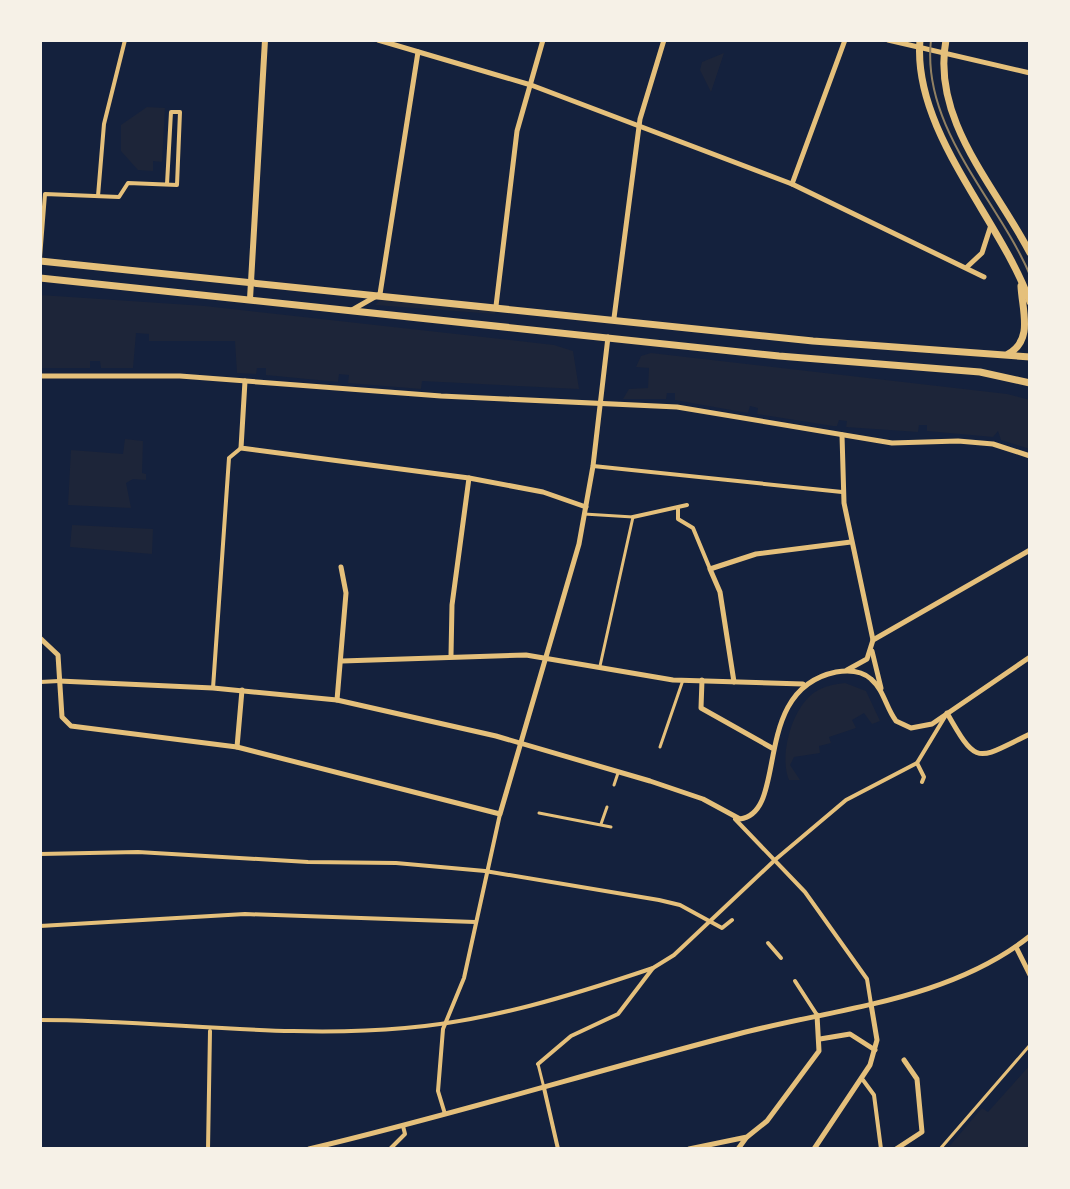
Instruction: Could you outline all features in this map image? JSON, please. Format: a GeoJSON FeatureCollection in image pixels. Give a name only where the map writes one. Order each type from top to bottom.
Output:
{"type":"FeatureCollection","features":[{"type":"Feature","properties":{"kind":"main road"},"geometry":{"type":"LineString","coordinates":[[920,40],[922,75],[936,119],[1030,302]]}},
{"type":"Feature","properties":{"kind":"main road"},"geometry":{"type":"LineString","coordinates":[[946,40],[945,84],[956,124],[1030,253]]}},
{"type":"Feature","properties":{"kind":"main road"},"geometry":{"type":"LineString","coordinates":[[40,260],[822,342],[1028,357]]}},
{"type":"Feature","properties":{"kind":"main road"},"geometry":{"type":"LineString","coordinates":[[41,279],[609,335],[793,357],[980,372],[1030,382]]}},
{"type":"Feature","properties":{"kind":"main road"},"geometry":{"type":"LineString","coordinates":[[1002,355],[1015,349],[1024,334],[1021,280]]}},
{"type":"Feature","properties":{"kind":"main road"},"geometry":{"type":"LineString","coordinates":[[609,335],[614,318]]}},
{"type":"Feature","properties":{"kind":"street"},"geometry":{"type":"LineString","coordinates":[[98,196],[104,124],[125,40]]}},
{"type":"Feature","properties":{"kind":"street"},"geometry":{"type":"LineString","coordinates":[[250,299],[265,40]]}},
{"type":"Feature","properties":{"kind":"street"},"geometry":{"type":"LineString","coordinates":[[378,40],[531,85],[792,184],[984,277]]}},
{"type":"Feature","properties":{"kind":"street"},"geometry":{"type":"LineString","coordinates":[[496,306],[517,131],[543,40]]}},
{"type":"Feature","properties":{"kind":"street"},"geometry":{"type":"LineString","coordinates":[[614,318],[639,126],[664,40]]}},
{"type":"Feature","properties":{"kind":"street"},"geometry":{"type":"LineString","coordinates":[[792,184],[845,40]]}},
{"type":"Feature","properties":{"kind":"street"},"geometry":{"type":"LineString","coordinates":[[888,40],[1030,73]]}},
{"type":"Feature","properties":{"kind":"street"},"geometry":{"type":"LineString","coordinates":[[352,310],[380,294],[418,52]]}},
{"type":"Feature","properties":{"kind":"street"},"geometry":{"type":"LineString","coordinates":[[40,260],[45,194],[119,197],[128,183],[177,185],[180,112],[171,112],[167,184]]}},
{"type":"Feature","properties":{"kind":"street"},"geometry":{"type":"LineString","coordinates":[[967,267],[982,253],[991,224]]}},
{"type":"Feature","properties":{"kind":"street"},"geometry":{"type":"LineString","coordinates":[[445,1114],[438,1091],[445,1023],[460,990],[485,871],[585,511],[609,335]]}},
{"type":"Feature","properties":{"kind":"street"},"geometry":{"type":"LineString","coordinates":[[40,376],[180,376],[441,396],[677,407],[892,443],[958,441],[993,444],[1030,456]]}},
{"type":"Feature","properties":{"kind":"street"},"geometry":{"type":"LineString","coordinates":[[213,688],[229,458],[241,448],[245,381]]}},
{"type":"Feature","properties":{"kind":"street"},"geometry":{"type":"LineString","coordinates":[[340,661],[451,655],[546,656],[683,680],[804,684],[847,670],[862,663],[871,650],[873,640],[842,492],[842,435]]}},
{"type":"Feature","properties":{"kind":"street"},"geometry":{"type":"LineString","coordinates":[[241,448],[469,478],[543,492],[585,511]]}},
{"type":"Feature","properties":{"kind":"street"},"geometry":{"type":"LineString","coordinates":[[593,466],[842,492]]}},
{"type":"Feature","properties":{"kind":"street"},"geometry":{"type":"LineString","coordinates":[[451,655],[452,605],[469,478]]}},
{"type":"Feature","properties":{"kind":"street"},"geometry":{"type":"LineString","coordinates":[[633,517],[687,505]]}},
{"type":"Feature","properties":{"kind":"street"},"geometry":{"type":"LineString","coordinates":[[678,509],[678,519],[695,532],[720,592],[734,682]]}},
{"type":"Feature","properties":{"kind":"street"},"geometry":{"type":"LineString","coordinates":[[710,569],[756,554],[851,542]]}},
{"type":"Feature","properties":{"kind":"street"},"geometry":{"type":"LineString","coordinates":[[873,640],[1030,550]]}},
{"type":"Feature","properties":{"kind":"street"},"geometry":{"type":"LineString","coordinates":[[337,700],[346,593],[341,567]]}},
{"type":"Feature","properties":{"kind":"street"},"geometry":{"type":"LineString","coordinates":[[40,638],[58,655],[62,717],[71,726],[237,747],[500,814]]}},
{"type":"Feature","properties":{"kind":"street"},"geometry":{"type":"LineString","coordinates":[[871,650],[882,692],[893,717],[905,727],[917,729],[947,713],[1030,657]]}},
{"type":"Feature","properties":{"kind":"street"},"geometry":{"type":"LineString","coordinates":[[847,670],[866,675],[882,692]]}},
{"type":"Feature","properties":{"kind":"street"},"geometry":{"type":"LineString","coordinates":[[702,680],[701,708],[772,748]]}},
{"type":"Feature","properties":{"kind":"street"},"geometry":{"type":"LineString","coordinates":[[40,682],[213,688],[337,700],[521,743],[703,799],[733,817],[799,884],[867,979],[875,1050],[863,1080],[814,1149]]}},
{"type":"Feature","properties":{"kind":"street"},"geometry":{"type":"LineString","coordinates":[[733,817],[748,818],[766,800],[772,748],[790,704],[804,684]]}},
{"type":"Feature","properties":{"kind":"street"},"geometry":{"type":"LineString","coordinates":[[237,747],[242,690]]}},
{"type":"Feature","properties":{"kind":"street"},"geometry":{"type":"LineString","coordinates":[[947,713],[969,750],[988,754],[1030,734]]}},
{"type":"Feature","properties":{"kind":"street"},"geometry":{"type":"LineString","coordinates":[[40,1020],[93,1020],[210,1030],[404,1028],[560,1000],[653,968],[674,955],[776,859],[846,800],[917,763],[947,713]]}},
{"type":"Feature","properties":{"kind":"street"},"geometry":{"type":"LineString","coordinates":[[917,763],[924,777],[922,782]]}},
{"type":"Feature","properties":{"kind":"street"},"geometry":{"type":"LineString","coordinates":[[40,854],[138,852],[308,862],[396,863],[485,871],[659,900],[704,916],[722,928],[732,920]]}},
{"type":"Feature","properties":{"kind":"street"},"geometry":{"type":"LineString","coordinates":[[40,926],[245,914],[475,922]]}},
{"type":"Feature","properties":{"kind":"street"},"geometry":{"type":"LineString","coordinates":[[309,1149],[817,1015],[871,1004],[961,975],[1016,947],[1030,936]]}},
{"type":"Feature","properties":{"kind":"street"},"geometry":{"type":"LineString","coordinates":[[768,943],[781,958]]}},
{"type":"Feature","properties":{"kind":"street"},"geometry":{"type":"LineString","coordinates":[[1016,947],[1030,975]]}},
{"type":"Feature","properties":{"kind":"street"},"geometry":{"type":"LineString","coordinates":[[538,1064],[571,1036],[618,1014],[653,968]]}},
{"type":"Feature","properties":{"kind":"street"},"geometry":{"type":"LineString","coordinates":[[738,1149],[767,1121],[814,1062],[820,1039],[817,1015],[795,981]]}},
{"type":"Feature","properties":{"kind":"street"},"geometry":{"type":"LineString","coordinates":[[208,1149],[210,1030]]}},
{"type":"Feature","properties":{"kind":"street"},"geometry":{"type":"LineString","coordinates":[[820,1039],[850,1034],[875,1050]]}},
{"type":"Feature","properties":{"kind":"street"},"geometry":{"type":"LineString","coordinates":[[896,1149],[922,1132],[917,1079],[904,1060]]}},
{"type":"Feature","properties":{"kind":"street"},"geometry":{"type":"LineString","coordinates":[[863,1080],[874,1095],[881,1149]]}},
{"type":"Feature","properties":{"kind":"street"},"geometry":{"type":"LineString","coordinates":[[544,1088],[558,1149]]}},
{"type":"Feature","properties":{"kind":"street"},"geometry":{"type":"LineString","coordinates":[[390,1149],[405,1134],[403,1125]]}},
{"type":"Feature","properties":{"kind":"street"},"geometry":{"type":"LineString","coordinates":[[689,1149],[747,1137]]}},
{"type":"Feature","properties":{"kind":"lane"},"geometry":{"type":"LineString","coordinates":[[585,511],[633,517],[600,666]]}},
{"type":"Feature","properties":{"kind":"lane"},"geometry":{"type":"LineString","coordinates":[[660,747],[683,680]]}},
{"type":"Feature","properties":{"kind":"lane"},"geometry":{"type":"LineString","coordinates":[[614,785],[618,772]]}},
{"type":"Feature","properties":{"kind":"lane"},"geometry":{"type":"LineString","coordinates":[[601,824],[607,807]]}},
{"type":"Feature","properties":{"kind":"lane"},"geometry":{"type":"LineString","coordinates":[[539,813],[611,827]]}},
{"type":"Feature","properties":{"kind":"lane"},"geometry":{"type":"LineString","coordinates":[[940,1149],[1030,1045]]}},
{"type":"Feature","properties":{"kind":"lane"},"geometry":{"type":"LineString","coordinates":[[538,1064],[544,1088]]}},
{"type":"Feature","properties":{"kind":"shaded area"},"geometry":{"type":"Polygon","coordinates":[[[724,53],[711,92],[700,70],[702,62],[724,53]]]}},
{"type":"Feature","properties":{"kind":"shaded area"},"geometry":{"type":"Polygon","coordinates":[[[147,107],[165,108],[162,162],[153,161],[153,171],[138,170],[121,151],[121,125],[147,107]]]}},
{"type":"Feature","properties":{"kind":"shaded area"},"geometry":{"type":"Polygon","coordinates":[[[40,295],[205,306],[554,345],[573,351],[579,389],[422,381],[421,389],[348,383],[349,375],[339,374],[338,382],[266,375],[266,368],[257,368],[256,374],[237,373],[235,341],[149,341],[149,334],[136,333],[133,368],[101,368],[100,361],[90,361],[90,368],[40,368],[40,295]]]}},
{"type":"Feature","properties":{"kind":"shaded area"},"geometry":{"type":"Polygon","coordinates":[[[381,299],[495,311],[495,314],[375,305],[381,299]]]}},
{"type":"Feature","properties":{"kind":"shaded area"},"geometry":{"type":"Polygon","coordinates":[[[651,353],[1007,394],[1030,400],[1030,449],[1001,440],[998,431],[993,437],[927,431],[927,425],[919,425],[918,432],[846,427],[847,421],[839,420],[837,426],[833,426],[757,414],[758,408],[750,406],[748,413],[675,400],[675,393],[667,393],[666,399],[623,399],[629,389],[648,388],[649,368],[636,367],[641,356],[651,353]]]}},
{"type":"Feature","properties":{"kind":"shaded area"},"geometry":{"type":"Polygon","coordinates":[[[125,439],[143,441],[142,473],[146,474],[146,480],[133,479],[126,483],[131,508],[68,505],[71,450],[123,454],[125,439]]]}},
{"type":"Feature","properties":{"kind":"shaded area"},"geometry":{"type":"Polygon","coordinates":[[[72,525],[153,529],[152,554],[70,547],[72,525]]]}},
{"type":"Feature","properties":{"kind":"shaded area"},"geometry":{"type":"Polygon","coordinates":[[[845,683],[866,691],[880,721],[872,724],[864,713],[852,720],[856,728],[829,737],[831,743],[819,746],[820,753],[794,757],[790,765],[800,780],[789,780],[785,759],[789,733],[799,709],[818,690],[845,683]]]}},
{"type":"Feature","properties":{"kind":"shaded area"},"geometry":{"type":"Polygon","coordinates":[[[1030,1065],[1030,1149],[947,1149],[982,1108],[988,1112],[1030,1065]]]}},
{"type":"Feature","properties":{"kind":"tram line"},"geometry":{"type":"LineString","coordinates":[[931,40],[931,72],[949,133],[1030,275]]}}]}
